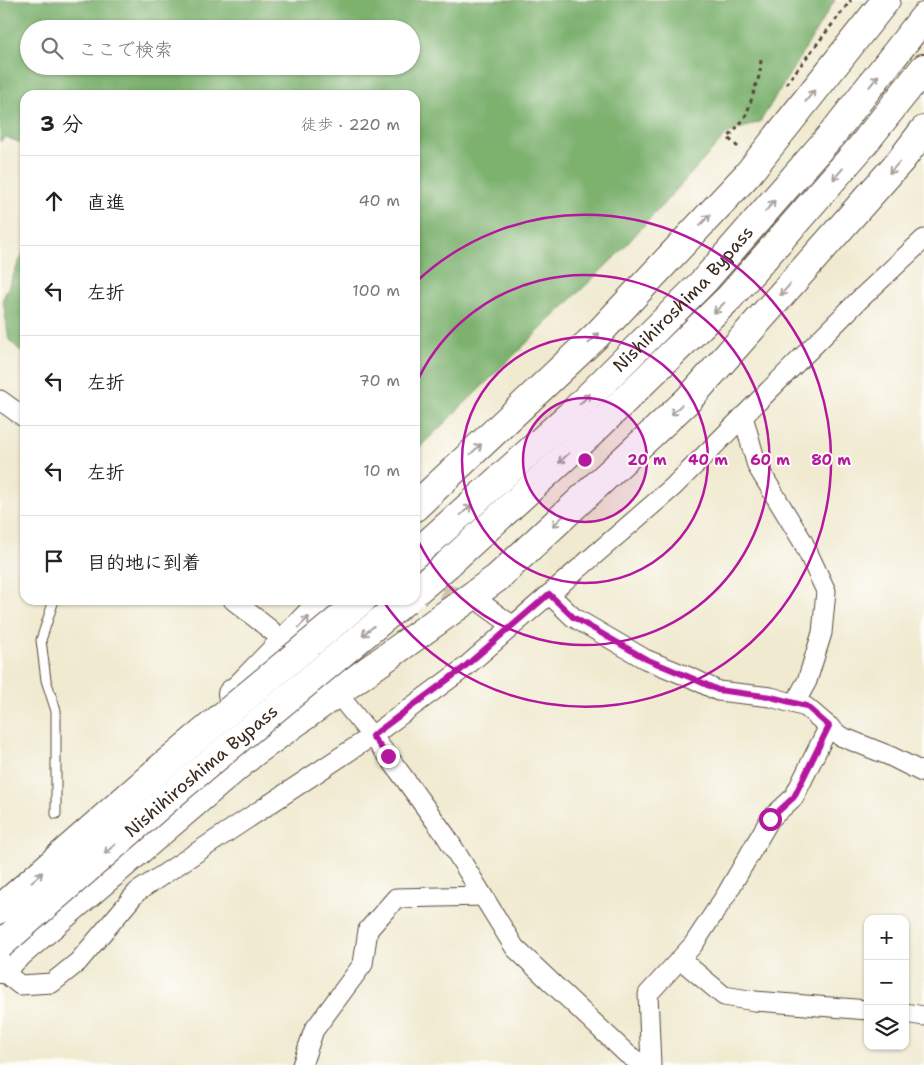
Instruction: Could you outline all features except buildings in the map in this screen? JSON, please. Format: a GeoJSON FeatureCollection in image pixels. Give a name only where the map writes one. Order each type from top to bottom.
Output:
{"type":"FeatureCollection","features":[{"type":"Feature","properties":{"kind":"highway"},"geometry":{"type":"LineString","coordinates":[[420,502],[597,335],[748,175],[886,0]]}},
{"type":"Feature","properties":{"kind":"highway","name":"Nishihiroshima Bypass"},"geometry":{"type":"LineString","coordinates":[[423,549],[569,416],[704,281],[834,132],[924,17]]}},
{"type":"Feature","properties":{"kind":"highway","name":"Nishihiroshima Bypass"},"geometry":{"type":"LineString","coordinates":[[420,588],[590,434],[730,297],[862,146],[924,68]]}},
{"type":"Feature","properties":{"kind":"highway"},"geometry":{"type":"LineString","coordinates":[[0,969],[253,753],[496,578],[688,400],[901,160],[924,130]]}},
{"type":"Feature","properties":{"kind":"highway"},"geometry":{"type":"LineString","coordinates":[[64,821],[240,688],[320,605]]}},
{"type":"Feature","properties":{"kind":"highway","name":"Nishihiroshima Bypass"},"geometry":{"type":"LineString","coordinates":[[0,910],[164,765],[356,605]]}},
{"type":"Feature","properties":{"kind":"highway","name":"Nishihiroshima Bypass"},"geometry":{"type":"LineString","coordinates":[[0,945],[182,786],[400,605]]}},
{"type":"Feature","properties":{"kind":"street"},"geometry":{"type":"LineString","coordinates":[[0,969],[20,985],[52,983],[78,962],[137,892],[372,736],[462,669],[673,487],[858,300],[924,239]]}},
{"type":"Feature","properties":{"kind":"street"},"geometry":{"type":"LineString","coordinates":[[0,400],[20,414]]}},
{"type":"Feature","properties":{"kind":"street"},"geometry":{"type":"LineString","coordinates":[[743,416],[756,466],[803,542],[826,592],[822,633],[808,681],[795,704]]}},
{"type":"Feature","properties":{"kind":"street"},"geometry":{"type":"LineString","coordinates":[[549,594],[573,617],[646,659],[718,690],[771,697],[806,706],[840,736],[890,756],[924,773]]}},
{"type":"Feature","properties":{"kind":"street"},"geometry":{"type":"LineString","coordinates":[[239,605],[272,631]]}},
{"type":"Feature","properties":{"kind":"street"},"geometry":{"type":"LineString","coordinates":[[484,606],[513,626]]}},
{"type":"Feature","properties":{"kind":"street"},"geometry":{"type":"LineString","coordinates":[[302,656],[317,670]]}},
{"type":"Feature","properties":{"kind":"street"},"geometry":{"type":"LineString","coordinates":[[345,704],[388,756],[446,836],[516,948],[627,1054],[643,1065]]}},
{"type":"Feature","properties":{"kind":"street"},"geometry":{"type":"LineString","coordinates":[[651,1065],[648,994],[693,945],[726,895],[770,819],[794,797],[829,726]]}},
{"type":"Feature","properties":{"kind":"street"},"geometry":{"type":"LineString","coordinates":[[302,1065],[314,1030],[362,964],[368,930],[396,898],[483,896]]}},
{"type":"Feature","properties":{"kind":"street"},"geometry":{"type":"LineString","coordinates":[[680,959],[724,996],[755,1001],[864,1010]]}},
{"type":"Feature","properties":{"kind":"street"},"geometry":{"type":"LineString","coordinates":[[909,1014],[924,1016]]}},
{"type":"Feature","properties":{"kind":"lane"},"geometry":{"type":"LineString","coordinates":[[52,605],[41,640],[46,680],[56,711],[64,821]]}},
{"type":"Feature","properties":{"kind":"path"},"geometry":{"type":"LineString","coordinates":[[785,85],[851,0]]}},
{"type":"Feature","properties":{"kind":"path"},"geometry":{"type":"LineString","coordinates":[[732,153],[738,147],[728,138],[747,113],[760,73],[761,59]]}},
{"type":"Feature","properties":{"kind":"green space"},"geometry":{"type":"Polygon","coordinates":[[[0,0],[835,0],[760,122],[728,133],[618,254],[420,448],[420,90],[20,90],[20,143],[6,137],[0,142],[0,0]]]}},
{"type":"Feature","properties":{"kind":"green space"},"geometry":{"type":"Polygon","coordinates":[[[20,260],[20,350],[9,340],[3,299],[20,260]]]}},
{"type":"Feature","properties":{"kind":"tunnel"},"geometry":{"type":"LineString","coordinates":[[420,586],[474,602]]}},
{"type":"Feature","properties":{"kind":"route"},"geometry":{"type":"LineString","coordinates":[[388,756],[372,736],[462,669],[549,594],[573,617],[646,659],[718,690],[771,697],[806,706],[829,726],[794,797],[770,819]]}}]}
